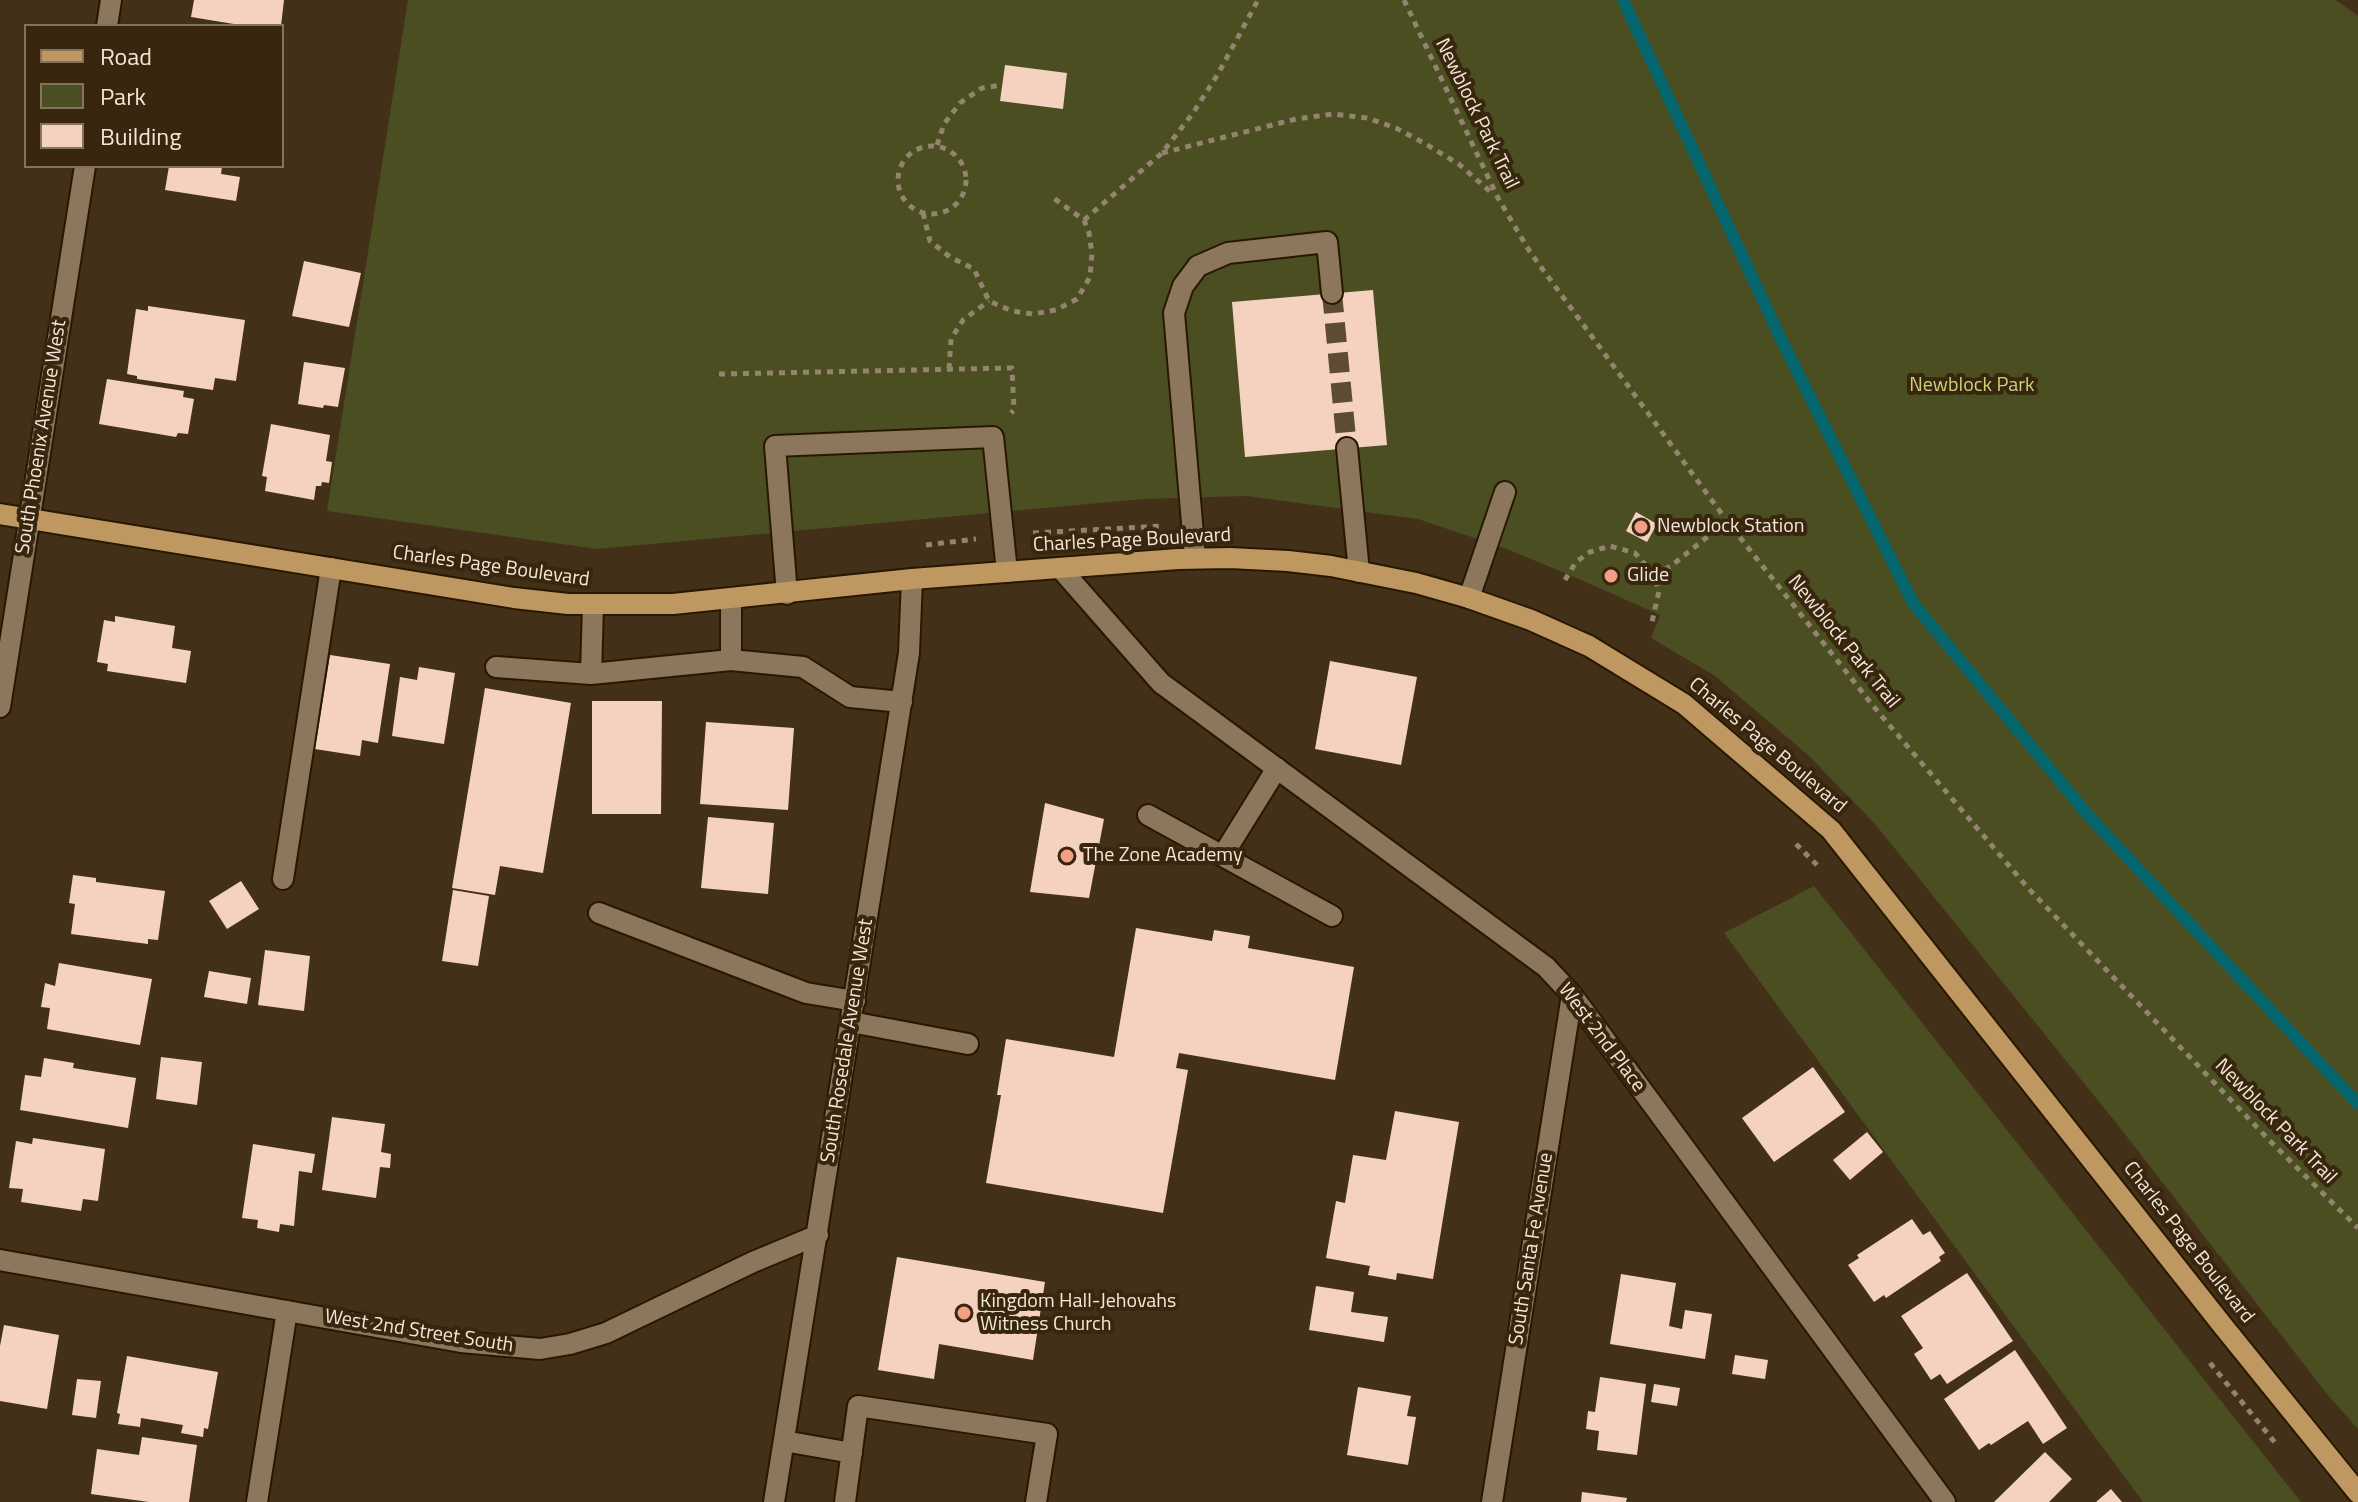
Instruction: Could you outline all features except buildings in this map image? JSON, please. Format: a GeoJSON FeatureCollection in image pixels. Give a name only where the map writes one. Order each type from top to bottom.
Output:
{"type":"FeatureCollection","features":[{"type":"Feature","properties":{"kind":"main road","name":"Charles Page Boulevard"},"geometry":{"type":"LineString","coordinates":[[0,514],[514,598],[593,605],[673,604],[912,579],[1195,558],[1288,561],[1416,583],[1469,598],[1554,630],[1638,674],[1684,704],[1831,830],[2358,1493]]}},
{"type":"Feature","properties":{"kind":"street"},"geometry":{"type":"LineString","coordinates":[[107,24],[111,0]]}},
{"type":"Feature","properties":{"kind":"street","name":"South Phoenix Avenue West"},"geometry":{"type":"LineString","coordinates":[[0,707],[85,168]]}},
{"type":"Feature","properties":{"kind":"street"},"geometry":{"type":"LineString","coordinates":[[1195,558],[1174,313],[1183,286],[1198,266],[1228,253],[1327,242],[1332,293]]}},
{"type":"Feature","properties":{"kind":"street"},"geometry":{"type":"LineString","coordinates":[[787,594],[775,446],[993,437],[1007,572]]}},
{"type":"Feature","properties":{"kind":"street"},"geometry":{"type":"LineString","coordinates":[[1347,448],[1359,572]]}},
{"type":"Feature","properties":{"kind":"street"},"geometry":{"type":"LineString","coordinates":[[1469,598],[1505,492]]}},
{"type":"Feature","properties":{"kind":"street"},"geometry":{"type":"LineString","coordinates":[[283,879],[331,568]]}},
{"type":"Feature","properties":{"kind":"street","name":"West 2nd Place"},"geometry":{"type":"LineString","coordinates":[[1060,568],[1161,683],[1546,967],[1572,995],[1945,1502]]}},
{"type":"Feature","properties":{"kind":"street","name":"South Rosedale Avenue West"},"geometry":{"type":"LineString","coordinates":[[774,1502],[902,702],[909,653],[912,579]]}},
{"type":"Feature","properties":{"kind":"street"},"geometry":{"type":"LineString","coordinates":[[731,599],[731,660]]}},
{"type":"Feature","properties":{"kind":"street"},"geometry":{"type":"LineString","coordinates":[[591,674],[593,605]]}},
{"type":"Feature","properties":{"kind":"street"},"geometry":{"type":"LineString","coordinates":[[496,667],[591,674],[731,660],[803,667],[850,697],[902,702]]}},
{"type":"Feature","properties":{"kind":"street"},"geometry":{"type":"LineString","coordinates":[[1223,855],[1277,768]]}},
{"type":"Feature","properties":{"kind":"street"},"geometry":{"type":"LineString","coordinates":[[1148,815],[1332,916]]}},
{"type":"Feature","properties":{"kind":"street"},"geometry":{"type":"LineString","coordinates":[[599,913],[853,1011],[968,1044]]}},
{"type":"Feature","properties":{"kind":"street","name":"South Santa Fe Avenue"},"geometry":{"type":"LineString","coordinates":[[1492,1502],[1572,995]]}},
{"type":"Feature","properties":{"kind":"street","name":"West 2nd Street South"},"geometry":{"type":"LineString","coordinates":[[0,1260],[461,1342],[540,1349],[606,1333],[753,1262],[818,1235]]}},
{"type":"Feature","properties":{"kind":"street"},"geometry":{"type":"LineString","coordinates":[[257,1502],[287,1311]]}},
{"type":"Feature","properties":{"kind":"street"},"geometry":{"type":"LineString","coordinates":[[845,1502],[858,1406],[1047,1434],[1036,1502]]}},
{"type":"Feature","properties":{"kind":"street"},"geometry":{"type":"LineString","coordinates":[[784,1441],[852,1453]]}},
{"type":"Feature","properties":{"kind":"path"},"geometry":{"type":"LineString","coordinates":[[1084,220],[1162,153],[1218,74],[1258,0]]}},
{"type":"Feature","properties":{"kind":"path","name":"Newblock Park Trail"},"geometry":{"type":"LineString","coordinates":[[1404,0],[1498,198],[1530,252],[1727,521],[1874,707],[2028,888],[2273,1144],[2358,1228]]}},
{"type":"Feature","properties":{"kind":"path"},"geometry":{"type":"LineString","coordinates":[[937,145],[944,124],[960,103],[982,88],[1002,85]]}},
{"type":"Feature","properties":{"kind":"path"},"geometry":{"type":"LineString","coordinates":[[1162,153],[1296,119],[1333,114],[1367,118],[1396,128],[1424,143],[1460,165],[1498,198]]}},
{"type":"Feature","properties":{"kind":"path"},"geometry":{"type":"LineString","coordinates":[[937,145],[954,153],[965,169],[965,189],[956,204],[942,213],[923,213],[912,208],[901,195],[897,179],[904,160],[919,148],[937,145]]}},
{"type":"Feature","properties":{"kind":"path"},"geometry":{"type":"LineString","coordinates":[[923,213],[930,241],[950,257],[974,269],[989,301],[1012,311],[1033,314],[1056,310],[1077,299],[1090,277],[1092,254],[1084,220],[1052,197]]}},
{"type":"Feature","properties":{"kind":"path"},"geometry":{"type":"LineString","coordinates":[[949,369],[951,339],[963,320],[989,301]]}},
{"type":"Feature","properties":{"kind":"path"},"geometry":{"type":"LineString","coordinates":[[719,374],[1012,368],[1014,410],[993,437]]}},
{"type":"Feature","properties":{"kind":"path"},"geometry":{"type":"LineString","coordinates":[[1654,575],[1671,566],[1727,521]]}},
{"type":"Feature","properties":{"kind":"path","name":"Charles Page Boulevard"},"geometry":{"type":"LineString","coordinates":[[917,546],[1003,536],[1193,526]]}},
{"type":"Feature","properties":{"kind":"path"},"geometry":{"type":"LineString","coordinates":[[1565,580],[1576,562],[1590,552],[1610,546],[1635,553],[1654,575],[1659,591],[1652,622]]}},
{"type":"Feature","properties":{"kind":"path"},"geometry":{"type":"LineString","coordinates":[[1789,836],[1824,873]]}},
{"type":"Feature","properties":{"kind":"path"},"geometry":{"type":"LineString","coordinates":[[2206,1358],[2285,1455]]}},
{"type":"Feature","properties":{"kind":"green space","name":"Newblock Park"},"geometry":{"type":"Polygon","coordinates":[[[408,0],[2336,0],[2358,16],[2358,1429],[1875,824],[1808,755],[1715,676],[1651,638],[1660,615],[1507,549],[1418,519],[1246,496],[1143,499],[597,549],[327,511],[408,0]]]}},
{"type":"Feature","properties":{"kind":"green space"},"geometry":{"type":"Polygon","coordinates":[[[1814,886],[2301,1502],[2143,1502],[1724,933],[1814,886]]]}},
{"type":"Feature","properties":{"kind":"waterway"},"geometry":{"type":"LineString","coordinates":[[1623,0],[1782,341],[1913,603],[2087,814],[2358,1104]]}},
{"type":"Feature","properties":{"kind":"tunnel"},"geometry":{"type":"LineString","coordinates":[[1332,293],[1347,448]]}},
{"type":"Feature","properties":{"kind":"place","name":"Newblock Station"},"geometry":{"type":"Point","coordinates":[1641,527]}},
{"type":"Feature","properties":{"kind":"place","name":"Glide"},"geometry":{"type":"Point","coordinates":[1611,576]}},
{"type":"Feature","properties":{"kind":"place","name":"The Zone Academy"},"geometry":{"type":"Point","coordinates":[1067,856]}},
{"type":"Feature","properties":{"kind":"place","name":"Kingdom Hall-Jehovahs Witness Church"},"geometry":{"type":"Point","coordinates":[964,1313]}}]}
